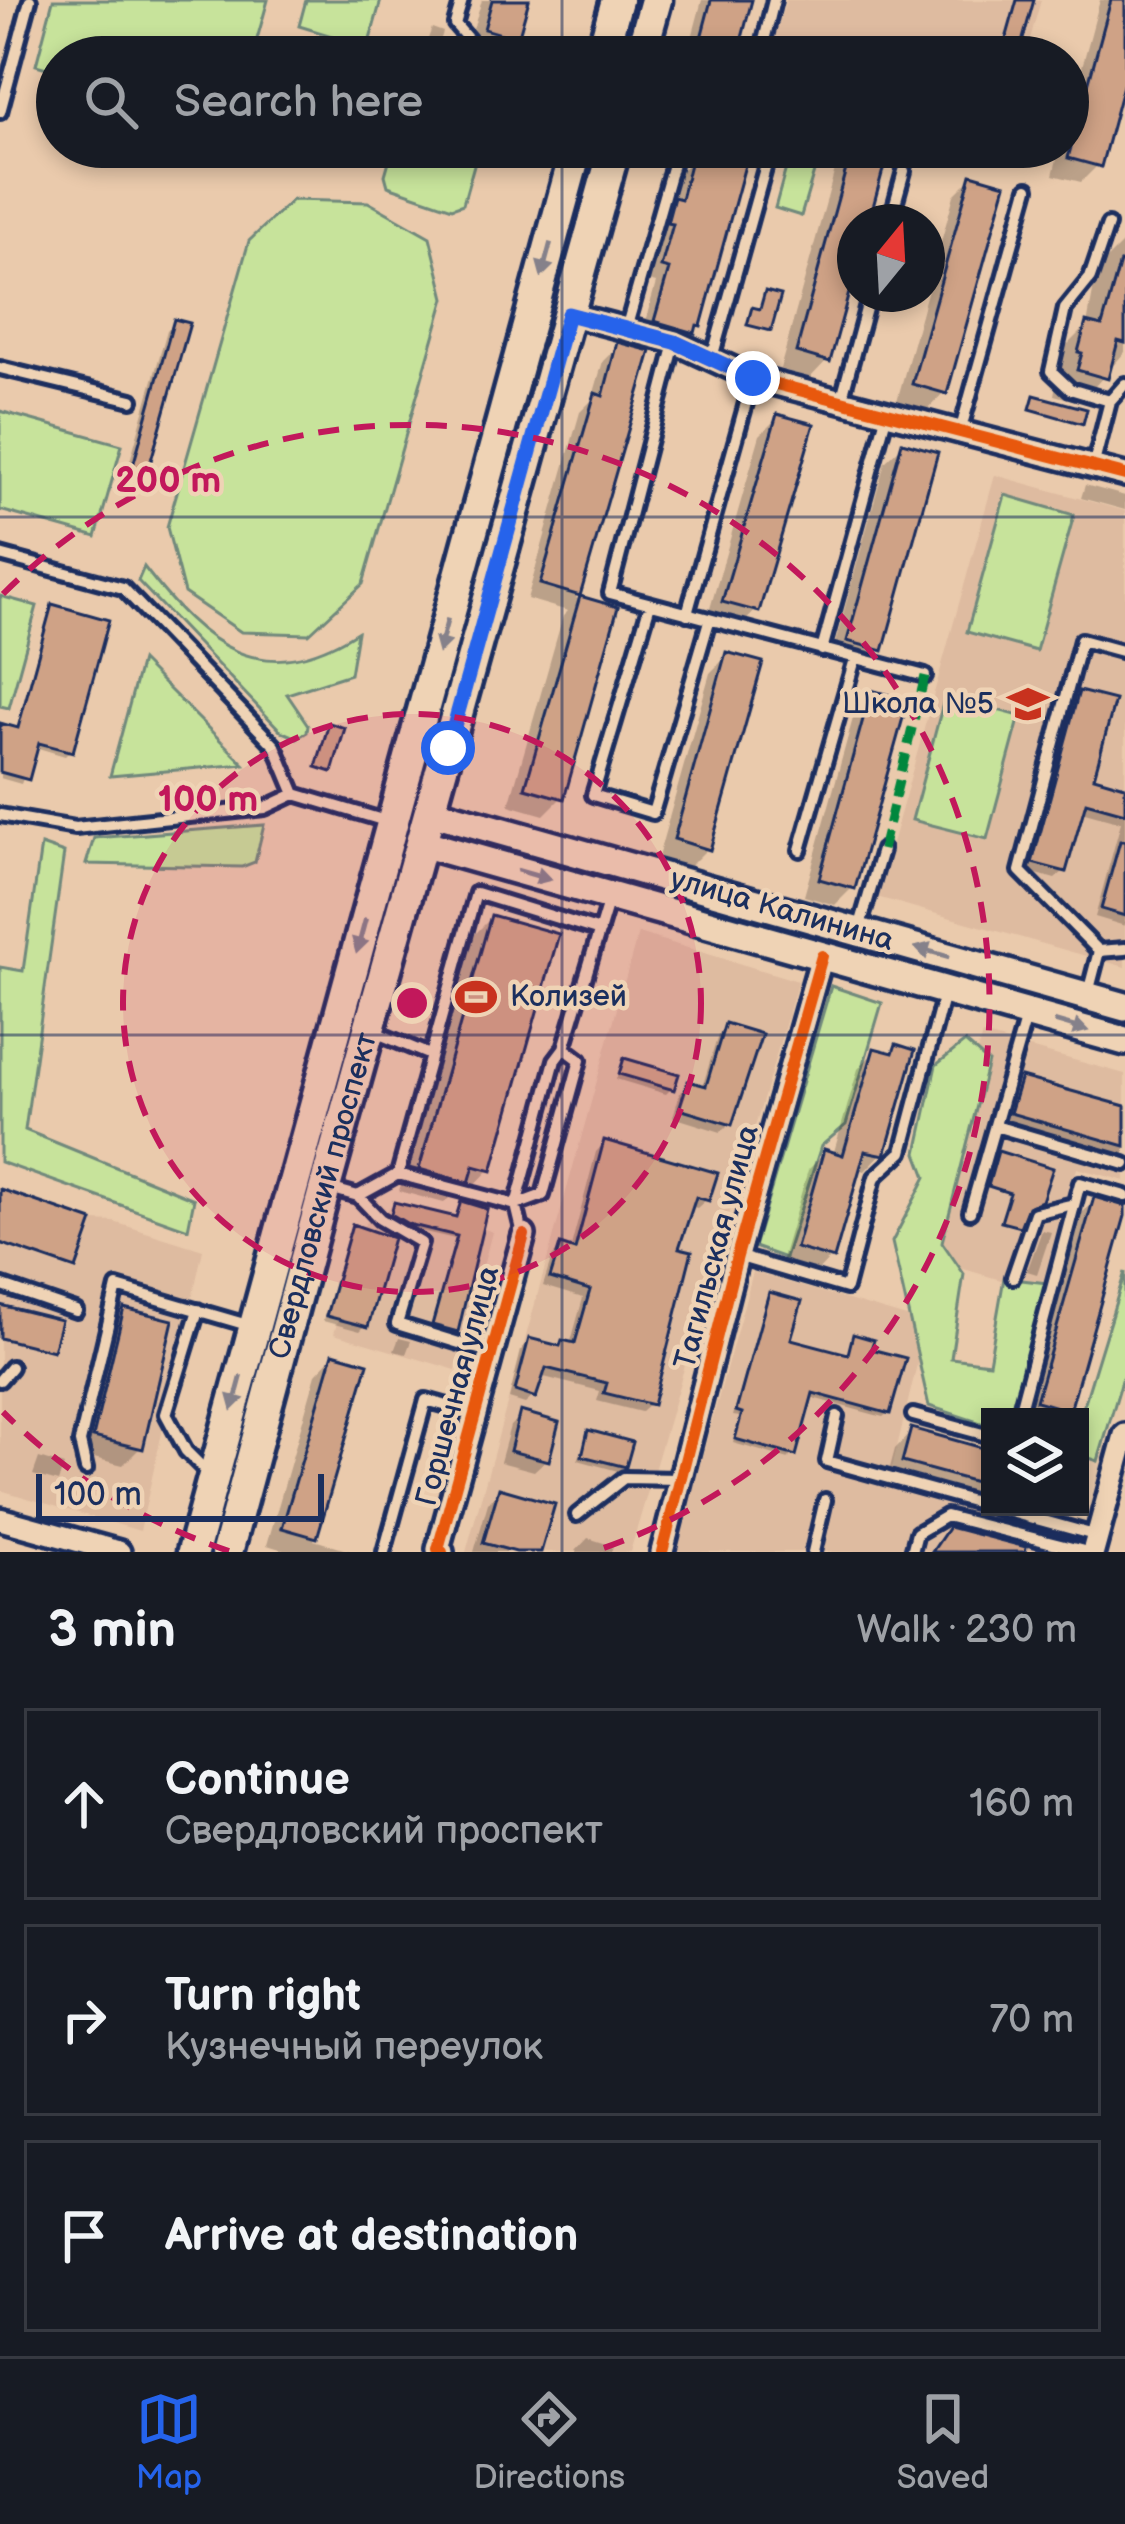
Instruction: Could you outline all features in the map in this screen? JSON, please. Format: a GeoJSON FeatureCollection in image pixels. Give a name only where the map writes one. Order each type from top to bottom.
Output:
{"type":"FeatureCollection","features":[{"type":"Feature","properties":{"kind":"main road"},"geometry":{"type":"LineString","coordinates":[[608,36],[617,0]]}},
{"type":"Feature","properties":{"kind":"main road"},"geometry":{"type":"LineString","coordinates":[[646,36],[656,0]]}},
{"type":"Feature","properties":{"kind":"main road","name":"Свердловский проспект"},"geometry":{"type":"LineString","coordinates":[[194,1552],[571,168]]}},
{"type":"Feature","properties":{"kind":"main road","name":"Свердловский проспект"},"geometry":{"type":"LineString","coordinates":[[233,1550],[325,1187],[609,168]]}},
{"type":"Feature","properties":{"kind":"main road"},"geometry":{"type":"LineString","coordinates":[[392,823],[430,811]]}},
{"type":"Feature","properties":{"kind":"main road","name":"улица Калинина"},"geometry":{"type":"LineString","coordinates":[[430,811],[1125,1007]]}},
{"type":"Feature","properties":{"kind":"main road"},"geometry":{"type":"LineString","coordinates":[[392,823],[421,843]]}},
{"type":"Feature","properties":{"kind":"main road","name":"улица Калинина"},"geometry":{"type":"LineString","coordinates":[[421,843],[1125,1042]]}},
{"type":"Feature","properties":{"kind":"street"},"geometry":{"type":"LineString","coordinates":[[568,314],[675,342],[753,378],[1125,475]]}},
{"type":"Feature","properties":{"kind":"street","name":"Тагильская улица"},"geometry":{"type":"LineString","coordinates":[[662,1552],[737,1256],[822,956]]}},
{"type":"Feature","properties":{"kind":"street","name":"Горшечная улица"},"geometry":{"type":"LineString","coordinates":[[440,1551],[524,1235]]}},
{"type":"Feature","properties":{"kind":"street"},"geometry":{"type":"LineString","coordinates":[[1093,1547],[1125,1435]]}},
{"type":"Feature","properties":{"kind":"street"},"geometry":{"type":"LineString","coordinates":[[0,1519],[119,1552]]}},
{"type":"Feature","properties":{"kind":"lane"},"geometry":{"type":"LineString","coordinates":[[0,112],[30,0]]}},
{"type":"Feature","properties":{"kind":"lane"},"geometry":{"type":"LineString","coordinates":[[462,0],[455,24],[465,36]]}},
{"type":"Feature","properties":{"kind":"lane"},"geometry":{"type":"LineString","coordinates":[[765,36],[774,0]]}},
{"type":"Feature","properties":{"kind":"lane"},"geometry":{"type":"LineString","coordinates":[[626,329],[672,168]]}},
{"type":"Feature","properties":{"kind":"lane"},"geometry":{"type":"LineString","coordinates":[[712,358],[765,168]]}},
{"type":"Feature","properties":{"kind":"lane"},"geometry":{"type":"LineString","coordinates":[[895,204],[904,171]]}},
{"type":"Feature","properties":{"kind":"lane"},"geometry":{"type":"LineString","coordinates":[[959,432],[1028,188]]}},
{"type":"Feature","properties":{"kind":"lane"},"geometry":{"type":"LineString","coordinates":[[1108,225],[1090,278],[1066,309],[1051,371],[1070,388],[1110,401]]}},
{"type":"Feature","properties":{"kind":"lane"},"geometry":{"type":"LineString","coordinates":[[841,403],[865,312]]}},
{"type":"Feature","properties":{"kind":"lane"},"geometry":{"type":"LineString","coordinates":[[675,342],[610,593],[925,676]]}},
{"type":"Feature","properties":{"kind":"lane"},"geometry":{"type":"LineString","coordinates":[[0,368],[132,400]]}},
{"type":"Feature","properties":{"kind":"lane"},"geometry":{"type":"LineString","coordinates":[[687,614],[753,378]]}},
{"type":"Feature","properties":{"kind":"lane"},"geometry":{"type":"LineString","coordinates":[[1093,467],[1110,401],[1125,385]]}},
{"type":"Feature","properties":{"kind":"lane"},"geometry":{"type":"LineString","coordinates":[[822,650],[887,413]]}},
{"type":"Feature","properties":{"kind":"lane"},"geometry":{"type":"LineString","coordinates":[[0,556],[123,588],[275,746],[295,794]]}},
{"type":"Feature","properties":{"kind":"lane"},"geometry":{"type":"LineString","coordinates":[[650,604],[592,795],[652,813],[710,621]]}},
{"type":"Feature","properties":{"kind":"lane"},"geometry":{"type":"LineString","coordinates":[[1125,652],[1082,640],[1020,872],[1099,951],[1125,949]]}},
{"type":"Feature","properties":{"kind":"lane"},"geometry":{"type":"LineString","coordinates":[[800,850],[855,659]]}},
{"type":"Feature","properties":{"kind":"lane"},"geometry":{"type":"LineString","coordinates":[[0,815],[75,828],[265,808],[295,794],[392,823]]}},
{"type":"Feature","properties":{"kind":"lane"},"geometry":{"type":"LineString","coordinates":[[858,932],[882,850]]}},
{"type":"Feature","properties":{"kind":"lane"},"geometry":{"type":"LineString","coordinates":[[398,1174],[476,893],[600,931]]}},
{"type":"Feature","properties":{"kind":"lane"},"geometry":{"type":"LineString","coordinates":[[524,1235],[516,1205],[555,1060],[564,1048],[610,896]]}},
{"type":"Feature","properties":{"kind":"lane"},"geometry":{"type":"LineString","coordinates":[[1087,996],[1099,951]]}},
{"type":"Feature","properties":{"kind":"lane"},"geometry":{"type":"LineString","coordinates":[[737,1256],[846,1288],[875,1177],[902,1152],[945,991]]}},
{"type":"Feature","properties":{"kind":"lane"},"geometry":{"type":"LineString","coordinates":[[970,1212],[1027,1014]]}},
{"type":"Feature","properties":{"kind":"lane"},"geometry":{"type":"LineString","coordinates":[[368,1030],[430,1055]]}},
{"type":"Feature","properties":{"kind":"lane"},"geometry":{"type":"LineString","coordinates":[[358,1196],[398,1174],[516,1205],[543,1195],[580,1060],[564,1048]]}},
{"type":"Feature","properties":{"kind":"lane"},"geometry":{"type":"LineString","coordinates":[[995,1126],[1125,1164]]}},
{"type":"Feature","properties":{"kind":"lane"},"geometry":{"type":"LineString","coordinates":[[1020,1408],[1080,1183],[1125,1196]]}},
{"type":"Feature","properties":{"kind":"lane"},"geometry":{"type":"LineString","coordinates":[[325,1187],[358,1196],[380,1220],[421,1243],[397,1324],[492,1353]]}},
{"type":"Feature","properties":{"kind":"lane"},"geometry":{"type":"LineString","coordinates":[[1013,1277],[1035,1213],[1074,1204]]}},
{"type":"Feature","properties":{"kind":"lane"},"geometry":{"type":"LineString","coordinates":[[0,1285],[76,1311]]}},
{"type":"Feature","properties":{"kind":"lane"},"geometry":{"type":"LineString","coordinates":[[86,1468],[80,1442],[117,1287],[255,1327]]}},
{"type":"Feature","properties":{"kind":"lane"},"geometry":{"type":"LineString","coordinates":[[197,1310],[166,1414],[186,1451],[213,1478]]}},
{"type":"Feature","properties":{"kind":"lane"},"geometry":{"type":"LineString","coordinates":[[0,1379],[11,1366]]}},
{"type":"Feature","properties":{"kind":"lane"},"geometry":{"type":"LineString","coordinates":[[384,1552],[426,1400],[476,1414]]}},
{"type":"Feature","properties":{"kind":"lane"},"geometry":{"type":"LineString","coordinates":[[913,1415],[981,1434]]}},
{"type":"Feature","properties":{"kind":"lane"},"geometry":{"type":"LineString","coordinates":[[837,1416],[827,1461],[981,1504]]}},
{"type":"Feature","properties":{"kind":"lane"},"geometry":{"type":"LineString","coordinates":[[578,1515],[624,1478],[682,1479]]}},
{"type":"Feature","properties":{"kind":"lane"},"geometry":{"type":"LineString","coordinates":[[813,1552],[825,1500]]}},
{"type":"Feature","properties":{"kind":"lane"},"geometry":{"type":"LineString","coordinates":[[912,1552],[917,1533],[946,1516],[1048,1547],[1093,1547]]}},
{"type":"Feature","properties":{"kind":"lane"},"geometry":{"type":"LineString","coordinates":[[1014,1516],[1093,1547]]}},
{"type":"Feature","properties":{"kind":"shaded area"},"geometry":{"type":"Polygon","coordinates":[[[786,0],[1041,0],[1031,36],[775,36],[786,0]]]}},
{"type":"Feature","properties":{"kind":"shaded area","name":"Школа №5"},"geometry":{"type":"Polygon","coordinates":[[[995,475],[1125,511],[1125,967],[877,897],[995,475]]]}},
{"type":"Feature","properties":{"kind":"shaded area"},"geometry":{"type":"Polygon","coordinates":[[[638,933],[798,981],[630,1552],[466,1552],[638,933]]]}},
{"type":"Feature","properties":{"kind":"shaded area"},"geometry":{"type":"Polygon","coordinates":[[[982,1035],[1125,1074],[1125,1181],[1077,1168],[1041,1292],[917,1255],[982,1035]]]}},
{"type":"Feature","properties":{"kind":"shaded area"},"geometry":{"type":"Polygon","coordinates":[[[0,1189],[93,1221],[114,1222],[203,1250],[140,1531],[0,1490],[0,1189]]]}},
{"type":"Feature","properties":{"kind":"shaded area"},"geometry":{"type":"Polygon","coordinates":[[[394,1202],[460,1218],[492,1232],[456,1370],[334,1334],[365,1223],[380,1219],[394,1202]]]}},
{"type":"Feature","properties":{"kind":"shaded area"},"geometry":{"type":"Polygon","coordinates":[[[753,1272],[927,1323],[890,1476],[981,1498],[981,1516],[1074,1520],[1065,1552],[676,1552],[753,1272]]]}},
{"type":"Feature","properties":{"kind":"green space"},"geometry":{"type":"Polygon","coordinates":[[[53,0],[268,0],[258,36],[44,36],[53,0]]]}},
{"type":"Feature","properties":{"kind":"green space"},"geometry":{"type":"Polygon","coordinates":[[[306,0],[381,0],[371,36],[332,36],[299,26],[306,0]]]}},
{"type":"Feature","properties":{"kind":"green space"},"geometry":{"type":"Polygon","coordinates":[[[387,168],[473,168],[463,204],[452,208],[388,186],[387,168]]]}},
{"type":"Feature","properties":{"kind":"green space"},"geometry":{"type":"Polygon","coordinates":[[[786,168],[815,168],[801,216],[775,208],[786,168]]]}},
{"type":"Feature","properties":{"kind":"green space"},"geometry":{"type":"Polygon","coordinates":[[[292,200],[368,202],[430,237],[445,298],[363,584],[309,634],[241,632],[184,593],[167,527],[249,241],[292,200]]]}},
{"type":"Feature","properties":{"kind":"green space"},"geometry":{"type":"Polygon","coordinates":[[[0,411],[122,445],[96,537],[0,510],[0,411]]]}},
{"type":"Feature","properties":{"kind":"green space"},"geometry":{"type":"Polygon","coordinates":[[[1005,495],[1074,515],[1036,651],[967,632],[1005,495]]]}},
{"type":"Feature","properties":{"kind":"green space"},"geometry":{"type":"Polygon","coordinates":[[[144,567],[189,619],[237,652],[263,659],[292,659],[357,632],[350,674],[287,694],[308,725],[307,732],[297,738],[281,731],[138,581],[144,567]]]}},
{"type":"Feature","properties":{"kind":"green space"},"geometry":{"type":"Polygon","coordinates":[[[0,596],[37,606],[9,708],[0,706],[0,596]]]}},
{"type":"Feature","properties":{"kind":"green space"},"geometry":{"type":"Polygon","coordinates":[[[141,661],[244,764],[110,776],[141,661]]]}},
{"type":"Feature","properties":{"kind":"green space"},"geometry":{"type":"Polygon","coordinates":[[[945,696],[1020,716],[987,839],[912,820],[945,696]]]}},
{"type":"Feature","properties":{"kind":"green space"},"geometry":{"type":"Polygon","coordinates":[[[264,825],[255,862],[242,867],[86,864],[94,838],[264,825]]]}},
{"type":"Feature","properties":{"kind":"green space"},"geometry":{"type":"Polygon","coordinates":[[[41,845],[64,853],[25,1130],[194,1199],[188,1229],[0,1162],[0,967],[23,971],[41,845]]]}},
{"type":"Feature","properties":{"kind":"green space"},"geometry":{"type":"Polygon","coordinates":[[[831,986],[882,1003],[846,1125],[821,1146],[785,1258],[754,1247],[831,986]]]}},
{"type":"Feature","properties":{"kind":"green space"},"geometry":{"type":"Polygon","coordinates":[[[965,1042],[988,1062],[942,1242],[964,1274],[951,1358],[989,1363],[1004,1278],[1056,1284],[1017,1386],[1032,1408],[981,1408],[981,1423],[929,1406],[892,1242],[926,1177],[917,1153],[936,1065],[965,1042]]]}},
{"type":"Feature","properties":{"kind":"green space"},"geometry":{"type":"Polygon","coordinates":[[[1125,1272],[1125,1370],[1098,1461],[1089,1458],[1089,1408],[1083,1408],[1125,1272]]]}},
{"type":"Feature","properties":{"kind":"building"},"geometry":{"type":"Polygon","coordinates":[[[492,0],[529,0],[519,36],[484,29],[492,0]]]}},
{"type":"Feature","properties":{"kind":"building"},"geometry":{"type":"Polygon","coordinates":[[[711,0],[752,0],[743,36],[702,36],[711,0]]]}},
{"type":"Feature","properties":{"kind":"building"},"geometry":{"type":"Polygon","coordinates":[[[1017,0],[1034,0],[1024,36],[1007,36],[1017,0]]]}},
{"type":"Feature","properties":{"kind":"building"},"geometry":{"type":"Polygon","coordinates":[[[1111,0],[1125,0],[1125,78],[1101,167],[1089,164],[1089,81],[1111,0]]]}},
{"type":"Feature","properties":{"kind":"building"},"geometry":{"type":"Polygon","coordinates":[[[689,168],[744,168],[701,326],[697,325],[695,333],[654,321],[669,269],[661,267],[673,224],[667,223],[674,197],[681,199],[689,168]]]}},
{"type":"Feature","properties":{"kind":"building"},"geometry":{"type":"Polygon","coordinates":[[[846,168],[883,168],[874,204],[837,204],[837,312],[844,312],[830,362],[796,352],[846,168]]]}},
{"type":"Feature","properties":{"kind":"building"},"geometry":{"type":"Polygon","coordinates":[[[971,174],[1006,184],[947,394],[912,384],[932,312],[945,312],[945,267],[971,174]]]}},
{"type":"Feature","properties":{"kind":"building"},"geometry":{"type":"Polygon","coordinates":[[[1120,262],[1125,263],[1125,343],[1118,341],[1108,379],[1077,370],[1082,353],[1078,352],[1086,322],[1102,326],[1120,262]]]}},
{"type":"Feature","properties":{"kind":"building"},"geometry":{"type":"Polygon","coordinates":[[[765,291],[781,295],[771,331],[747,325],[752,307],[760,309],[765,291]]]}},
{"type":"Feature","properties":{"kind":"building"},"geometry":{"type":"Polygon","coordinates":[[[174,319],[190,323],[142,492],[127,487],[174,319]]]}},
{"type":"Feature","properties":{"kind":"building"},"geometry":{"type":"Polygon","coordinates":[[[617,342],[651,351],[580,596],[540,584],[595,393],[603,396],[617,342]]]}},
{"type":"Feature","properties":{"kind":"building"},"geometry":{"type":"Polygon","coordinates":[[[1034,395],[1087,409],[1083,424],[1030,409],[1034,395]]]}},
{"type":"Feature","properties":{"kind":"building"},"geometry":{"type":"Polygon","coordinates":[[[777,414],[814,424],[759,612],[722,602],[777,414]]]}},
{"type":"Feature","properties":{"kind":"building"},"geometry":{"type":"Polygon","coordinates":[[[902,442],[938,452],[883,651],[847,641],[902,442]]]}},
{"type":"Feature","properties":{"kind":"building"},"geometry":{"type":"Polygon","coordinates":[[[580,596],[618,607],[564,799],[525,788],[580,596]]]}},
{"type":"Feature","properties":{"kind":"building"},"geometry":{"type":"Polygon","coordinates":[[[52,604],[109,620],[73,752],[39,743],[29,780],[0,772],[0,723],[18,728],[52,604]]]}},
{"type":"Feature","properties":{"kind":"building"},"geometry":{"type":"Polygon","coordinates":[[[726,652],[763,662],[710,850],[674,839],[726,652]]]}},
{"type":"Feature","properties":{"kind":"building"},"geometry":{"type":"Polygon","coordinates":[[[871,690],[908,700],[855,889],[819,879],[871,690]]]}},
{"type":"Feature","properties":{"kind":"building"},"geometry":{"type":"Polygon","coordinates":[[[1079,691],[1115,700],[1094,777],[1125,786],[1125,813],[1086,802],[1066,872],[1032,863],[1079,691]]]}},
{"type":"Feature","properties":{"kind":"building"},"geometry":{"type":"Polygon","coordinates":[[[329,723],[345,728],[332,772],[316,767],[329,723]]]}},
{"type":"Feature","properties":{"kind":"building"},"geometry":{"type":"Polygon","coordinates":[[[1120,841],[1125,841],[1125,916],[1101,909],[1120,841]]]}},
{"type":"Feature","properties":{"kind":"building"},"geometry":{"type":"Polygon","coordinates":[[[491,915],[559,934],[492,1171],[474,1166],[469,1183],[419,1169],[491,915]]]}},
{"type":"Feature","properties":{"kind":"building"},"geometry":{"type":"Polygon","coordinates":[[[725,1023],[762,1034],[732,1125],[679,1109],[688,1081],[706,1086],[725,1023]]]}},
{"type":"Feature","properties":{"kind":"building"},"geometry":{"type":"Polygon","coordinates":[[[896,1044],[915,1050],[885,1155],[865,1151],[834,1259],[796,1248],[824,1149],[843,1155],[874,1048],[893,1053],[896,1044]]]}},
{"type":"Feature","properties":{"kind":"building"},"geometry":{"type":"Polygon","coordinates":[[[624,1058],[679,1074],[674,1090],[619,1074],[624,1058]]]}},
{"type":"Feature","properties":{"kind":"building"},"geometry":{"type":"Polygon","coordinates":[[[1021,1077],[1125,1106],[1125,1146],[1010,1113],[1021,1077]]]}},
{"type":"Feature","properties":{"kind":"building"},"geometry":{"type":"Polygon","coordinates":[[[604,1140],[718,1173],[709,1201],[696,1197],[679,1248],[692,1251],[653,1405],[604,1393],[607,1383],[546,1368],[536,1398],[515,1391],[529,1338],[560,1346],[562,1340],[575,1343],[590,1290],[550,1278],[560,1245],[575,1250],[604,1140]]]}},
{"type":"Feature","properties":{"kind":"building"},"geometry":{"type":"Polygon","coordinates":[[[998,1151],[1053,1168],[1042,1201],[1028,1207],[1020,1227],[1001,1222],[1010,1193],[988,1186],[998,1151]]]}},
{"type":"Feature","properties":{"kind":"building"},"geometry":{"type":"Polygon","coordinates":[[[0,1189],[93,1221],[76,1269],[0,1243],[0,1189]]]}},
{"type":"Feature","properties":{"kind":"building"},"geometry":{"type":"Polygon","coordinates":[[[1094,1197],[1125,1206],[1071,1408],[1036,1401],[1094,1197]]]}},
{"type":"Feature","properties":{"kind":"building"},"geometry":{"type":"Polygon","coordinates":[[[461,1201],[487,1209],[458,1332],[432,1325],[457,1236],[408,1224],[391,1214],[394,1202],[456,1217],[461,1201]]]}},
{"type":"Feature","properties":{"kind":"building"},"geometry":{"type":"Polygon","coordinates":[[[352,1224],[393,1238],[368,1327],[326,1316],[352,1224]]]}},
{"type":"Feature","properties":{"kind":"building"},"geometry":{"type":"Polygon","coordinates":[[[769,1292],[802,1301],[791,1339],[848,1354],[853,1334],[874,1340],[871,1349],[906,1358],[890,1414],[813,1393],[796,1456],[735,1439],[742,1413],[736,1411],[769,1292]]]}},
{"type":"Feature","properties":{"kind":"building"},"geometry":{"type":"Polygon","coordinates":[[[0,1305],[61,1320],[53,1351],[0,1338],[0,1305]]]}},
{"type":"Feature","properties":{"kind":"building"},"geometry":{"type":"Polygon","coordinates":[[[124,1308],[173,1320],[143,1449],[93,1437],[124,1308]]]}},
{"type":"Feature","properties":{"kind":"building"},"geometry":{"type":"Polygon","coordinates":[[[333,1353],[368,1363],[317,1538],[282,1528],[333,1353]]]}},
{"type":"Feature","properties":{"kind":"building"},"geometry":{"type":"Polygon","coordinates":[[[520,1411],[559,1422],[549,1461],[510,1451],[520,1411]]]}},
{"type":"Feature","properties":{"kind":"building"},"geometry":{"type":"Polygon","coordinates":[[[911,1428],[981,1447],[981,1484],[902,1462],[911,1428]]]}},
{"type":"Feature","properties":{"kind":"building"},"geometry":{"type":"Polygon","coordinates":[[[588,1430],[633,1442],[626,1467],[582,1456],[588,1430]]]}},
{"type":"Feature","properties":{"kind":"building"},"geometry":{"type":"Polygon","coordinates":[[[499,1488],[555,1504],[541,1552],[516,1552],[483,1543],[499,1488]]]}},
{"type":"Feature","properties":{"kind":"building"},"geometry":{"type":"Polygon","coordinates":[[[949,1527],[1026,1547],[1025,1552],[932,1552],[949,1527]]]}},
{"type":"Feature","properties":{"kind":"marked path"},"geometry":{"type":"LineString","coordinates":[[882,850],[925,676]]}},
{"type":"Feature","properties":{"kind":"cycle path"},"geometry":{"type":"LineString","coordinates":[[568,314],[675,342],[753,378],[1125,475]]}},
{"type":"Feature","properties":{"kind":"cycle path"},"geometry":{"type":"LineString","coordinates":[[662,1552],[737,1256],[822,956]]}},
{"type":"Feature","properties":{"kind":"cycle path"},"geometry":{"type":"LineString","coordinates":[[442,1552],[438,1549],[524,1235]]}},
{"type":"Feature","properties":{"kind":"place","name":"Школа №5"},"geometry":{"type":"Point","coordinates":[1028,704]}},
{"type":"Feature","properties":{"kind":"place","name":"Колизей"},"geometry":{"type":"Point","coordinates":[476,997]}},
{"type":"Feature","properties":{"kind":"route"},"geometry":{"type":"LineString","coordinates":[[448,748],[568,314],[675,342],[753,378]]}}]}
